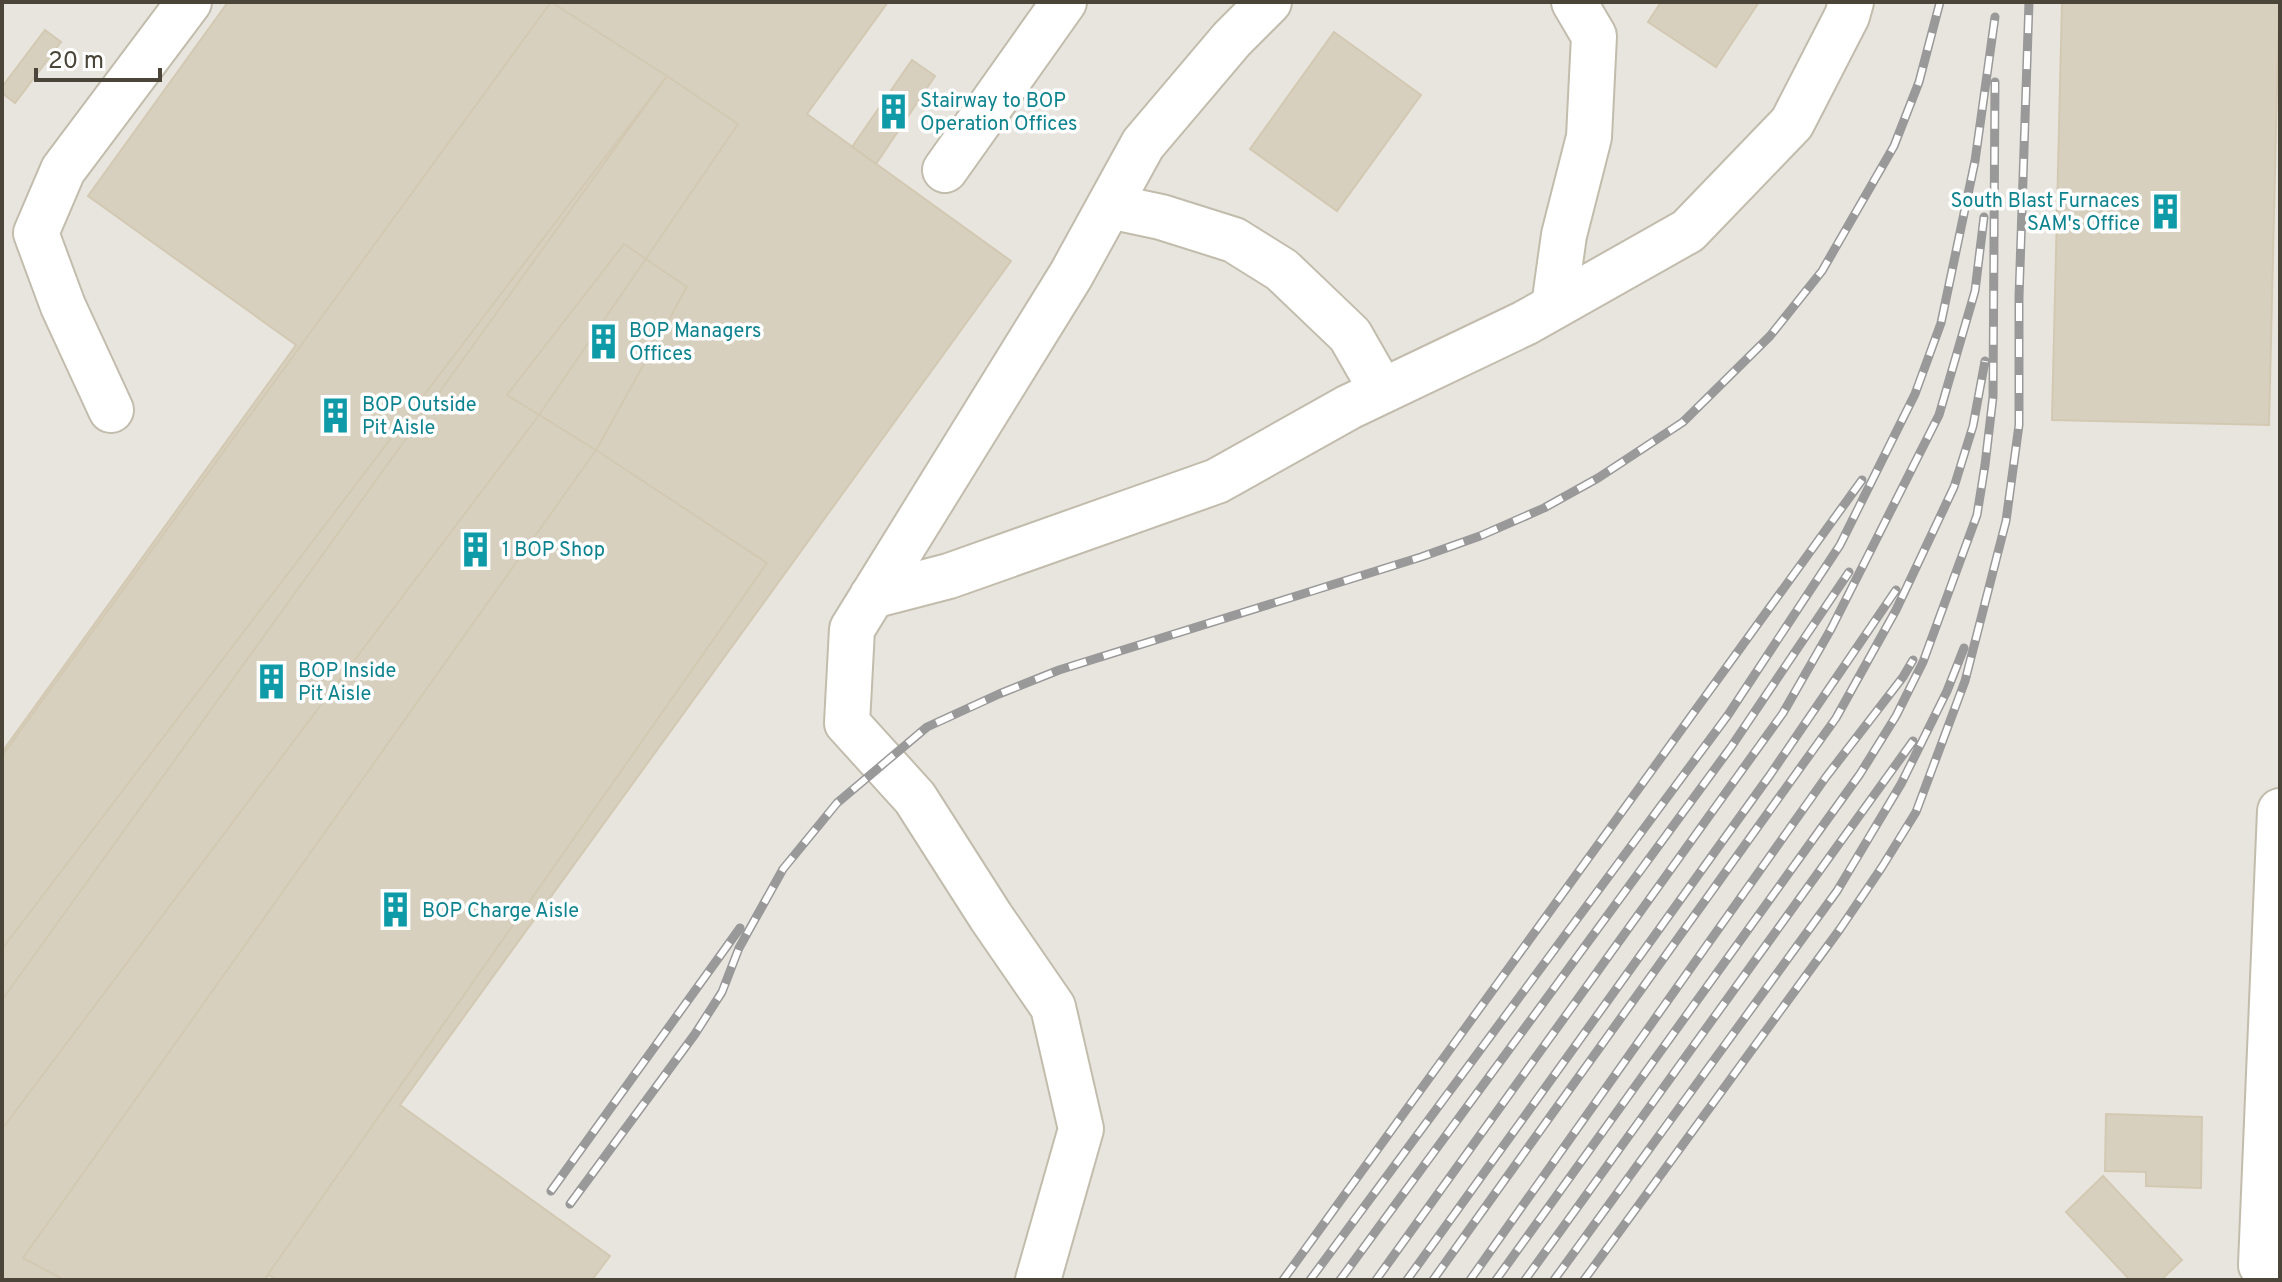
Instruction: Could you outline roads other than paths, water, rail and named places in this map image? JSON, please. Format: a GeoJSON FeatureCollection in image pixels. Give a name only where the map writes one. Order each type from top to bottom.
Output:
{"type":"FeatureCollection","features":[{"type":"Feature","properties":{"kind":"lane"},"geometry":{"type":"LineString","coordinates":[[111,410],[63,306],[36,233],[63,170],[189,2]]}},
{"type":"Feature","properties":{"kind":"lane"},"geometry":{"type":"LineString","coordinates":[[945,170],[1064,2]]}},
{"type":"Feature","properties":{"kind":"lane"},"geometry":{"type":"LineString","coordinates":[[1038,1280],[1081,1129],[1053,1007],[915,798],[847,723],[852,629],[1071,275],[1143,144],[1232,39],[1269,2]]}},
{"type":"Feature","properties":{"kind":"lane"},"geometry":{"type":"LineString","coordinates":[[1554,306],[1564,235],[1589,137],[1594,36],[1574,2]]}},
{"type":"Feature","properties":{"kind":"lane"},"geometry":{"type":"LineString","coordinates":[[872,596],[949,576],[1217,481],[1382,391],[1554,306],[1688,231],[1792,123],[1847,16],[1851,2]]}},
{"type":"Feature","properties":{"kind":"lane"},"geometry":{"type":"LineString","coordinates":[[1109,206],[1161,217],[1234,240],[1282,270],[1350,335],[1382,391]]}},
{"type":"Feature","properties":{"kind":"lane"},"geometry":{"type":"LineString","coordinates":[[2276,1280],[2261,1265],[2280,811]]}},
{"type":"Feature","properties":{"kind":"railway"},"geometry":{"type":"LineString","coordinates":[[570,1204],[695,1034],[722,992],[739,948],[783,869],[837,803],[927,727],[1059,670],[1480,536],[1544,508],[1598,478],[1683,422],[1770,336],[1822,271],[1894,146],[1919,82],[1940,2]]}},
{"type":"Feature","properties":{"kind":"railway"},"geometry":{"type":"LineString","coordinates":[[1584,1280],[1882,867],[1916,812],[1965,681],[2006,521],[2019,425],[2019,297],[2029,2]]}},
{"type":"Feature","properties":{"kind":"railway"},"geometry":{"type":"LineString","coordinates":[[1310,1280],[1728,715],[1840,545],[1915,394],[1941,323],[1975,161],[1995,17]]}},
{"type":"Feature","properties":{"kind":"railway"},"geometry":{"type":"LineString","coordinates":[[1496,1280],[1860,774],[1896,716],[1923,662],[1977,515],[1985,465],[1993,397],[1995,82]]}},
{"type":"Feature","properties":{"kind":"railway"},"geometry":{"type":"LineString","coordinates":[[1376,1280],[1783,713],[1831,629],[1939,415],[1975,291],[1984,217]]}},
{"type":"Feature","properties":{"kind":"railway"},"geometry":{"type":"LineString","coordinates":[[1433,1280],[1836,718],[1896,610],[1954,487],[1973,426],[1985,361]]}},
{"type":"Feature","properties":{"kind":"railway"},"geometry":{"type":"LineString","coordinates":[[1283,1280],[1862,480]]}},
{"type":"Feature","properties":{"kind":"railway"},"geometry":{"type":"LineString","coordinates":[[1340,1280],[1731,747],[1849,572]]}},
{"type":"Feature","properties":{"kind":"railway"},"geometry":{"type":"LineString","coordinates":[[1407,1280],[1770,775],[1896,590]]}},
{"type":"Feature","properties":{"kind":"railway"},"geometry":{"type":"LineString","coordinates":[[1554,1280],[1837,891],[1901,784],[1947,691],[1964,648]]}},
{"type":"Feature","properties":{"kind":"railway"},"geometry":{"type":"LineString","coordinates":[[1470,1280],[1826,777],[1913,660]]}},
{"type":"Feature","properties":{"kind":"railway"},"geometry":{"type":"LineString","coordinates":[[1525,1280],[1913,741]]}},
{"type":"Feature","properties":{"kind":"railway"},"geometry":{"type":"LineString","coordinates":[[551,1191],[740,928]]}},
{"type":"Feature","properties":{"kind":"place","name":"Stairway to BOP Operation Offices"},"geometry":{"type":"Point","coordinates":[894,111]}},
{"type":"Feature","properties":{"kind":"place","name":"South Blast Furnaces SAM's Office"},"geometry":{"type":"Point","coordinates":[2166,211]}},
{"type":"Feature","properties":{"kind":"place","name":"BOP Managers Offices"},"geometry":{"type":"Point","coordinates":[603,341]}},
{"type":"Feature","properties":{"kind":"place","name":"BOP Outside Pit Aisle"},"geometry":{"type":"Point","coordinates":[336,416]}},
{"type":"Feature","properties":{"kind":"place","name":"1 BOP Shop"},"geometry":{"type":"Point","coordinates":[476,549]}},
{"type":"Feature","properties":{"kind":"place","name":"BOP Inside Pit Aisle"},"geometry":{"type":"Point","coordinates":[272,682]}},
{"type":"Feature","properties":{"kind":"place","name":"BOP Charge Aisle"},"geometry":{"type":"Point","coordinates":[396,910]}}]}
